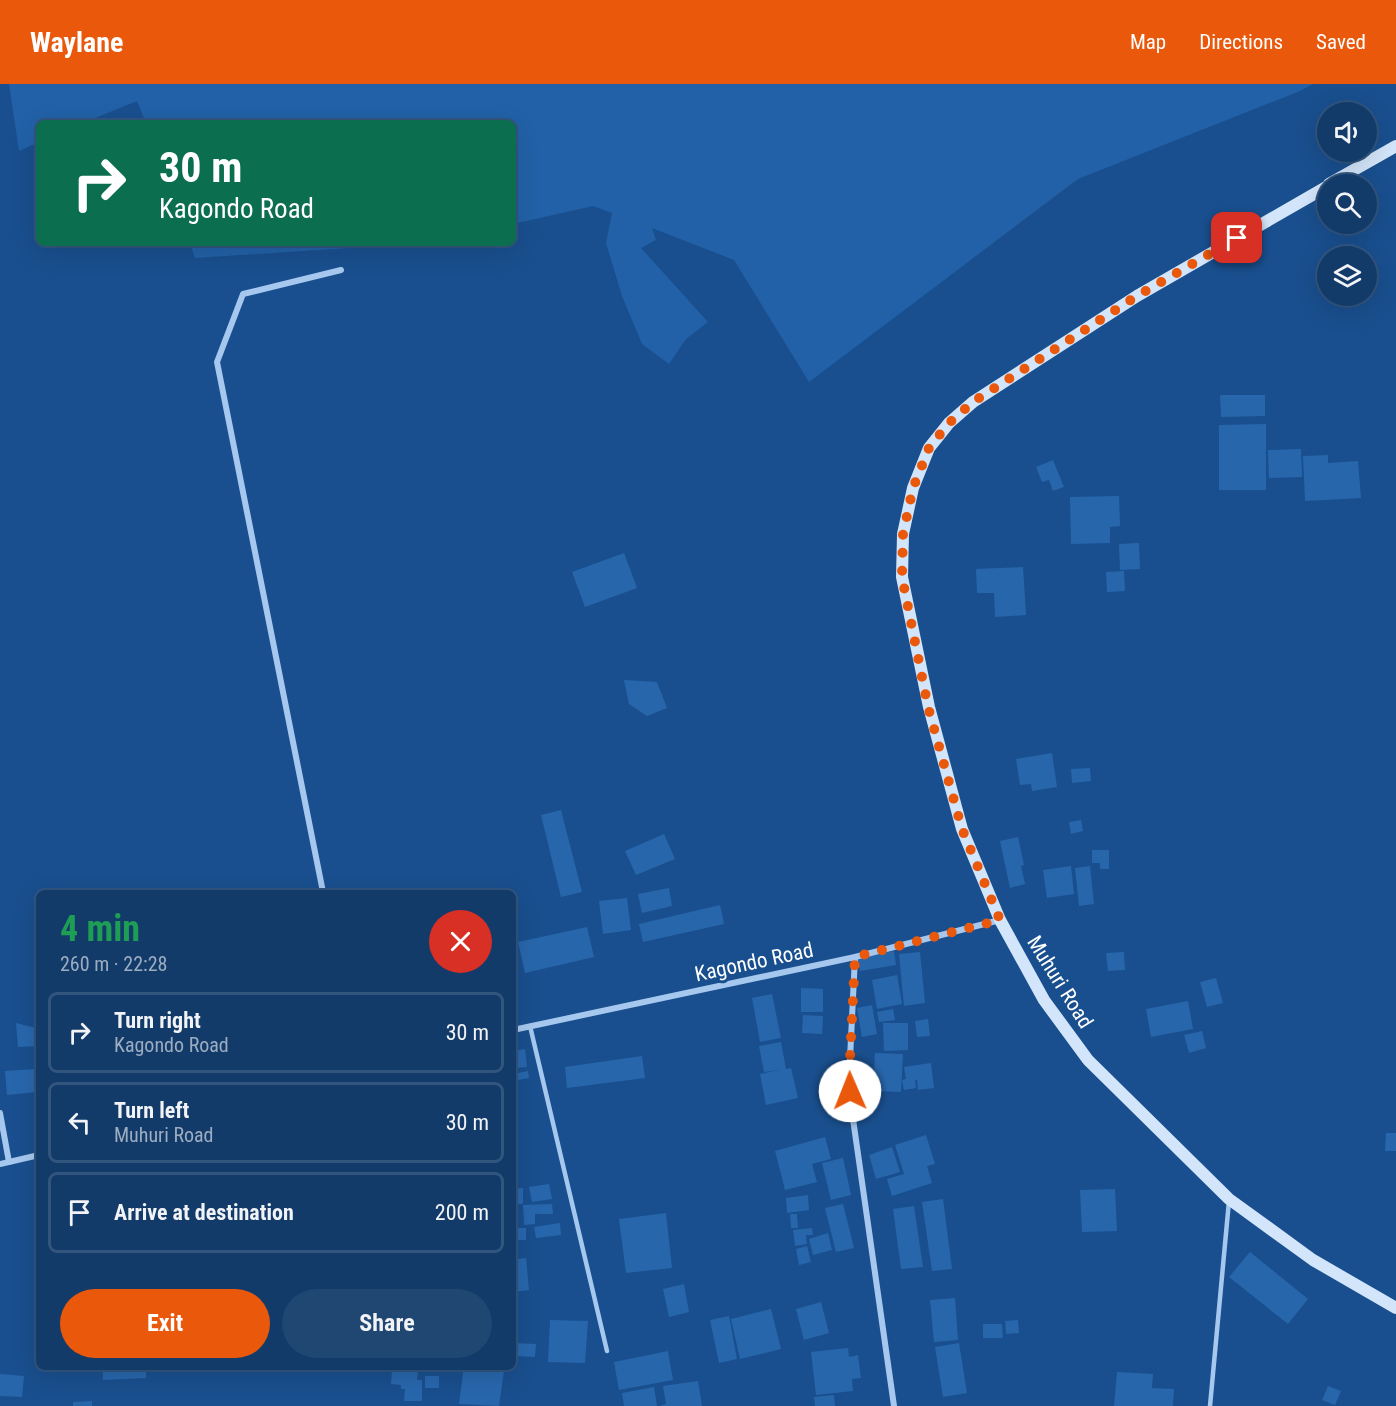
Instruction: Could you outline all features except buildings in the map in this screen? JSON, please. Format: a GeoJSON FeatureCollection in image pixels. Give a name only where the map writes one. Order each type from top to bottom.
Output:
{"type":"FeatureCollection","features":[{"type":"Feature","properties":{"kind":"main road","name":"Muhuri Road"},"geometry":{"type":"LineString","coordinates":[[1347,174],[1396,146]]}},
{"type":"Feature","properties":{"kind":"main road","name":"Muhuri Road"},"geometry":{"type":"LineString","coordinates":[[1317,191],[1137,296],[973,402],[949,423],[929,448],[913,488],[903,534],[902,577],[928,707],[962,829],[1000,920],[1044,1000],[1088,1060],[1229,1199],[1313,1260],[1396,1308]]}},
{"type":"Feature","properties":{"kind":"street"},"geometry":{"type":"LineString","coordinates":[[323,890],[217,362],[243,294],[341,270]]}},
{"type":"Feature","properties":{"kind":"street","name":"Kagondo Road"},"geometry":{"type":"LineString","coordinates":[[516,1029],[855,957],[1000,920]]}},
{"type":"Feature","properties":{"kind":"street"},"geometry":{"type":"LineString","coordinates":[[855,957],[849,1079],[851,1105],[894,1406]]}},
{"type":"Feature","properties":{"kind":"street"},"geometry":{"type":"LineString","coordinates":[[0,1113],[9,1162]]}},
{"type":"Feature","properties":{"kind":"street"},"geometry":{"type":"LineString","coordinates":[[0,1164],[36,1156]]}},
{"type":"Feature","properties":{"kind":"lane"},"geometry":{"type":"LineString","coordinates":[[530,1026],[607,1350]]}},
{"type":"Feature","properties":{"kind":"lane"},"geometry":{"type":"LineString","coordinates":[[1210,1406],[1229,1199]]}},
{"type":"Feature","properties":{"kind":"shaded area"},"geometry":{"type":"Polygon","coordinates":[[[9,84],[1313,84],[1078,179],[809,382],[734,260],[652,228],[656,240],[641,248],[708,322],[686,339],[669,364],[642,344],[622,296],[606,243],[612,213],[593,206],[516,223],[516,120],[145,120],[137,101],[90,120],[36,120],[36,143],[19,151],[9,84]]]}},
{"type":"Feature","properties":{"kind":"shaded area"},"geometry":{"type":"Polygon","coordinates":[[[191,246],[380,246],[195,258],[191,246]]]}},
{"type":"Feature","properties":{"kind":"route"},"geometry":{"type":"LineString","coordinates":[[850,1091],[855,957],[1000,920],[962,829],[928,707],[902,577],[903,534],[913,488],[929,448],[949,423],[973,402],[1137,296],[1237,238]]}}]}
